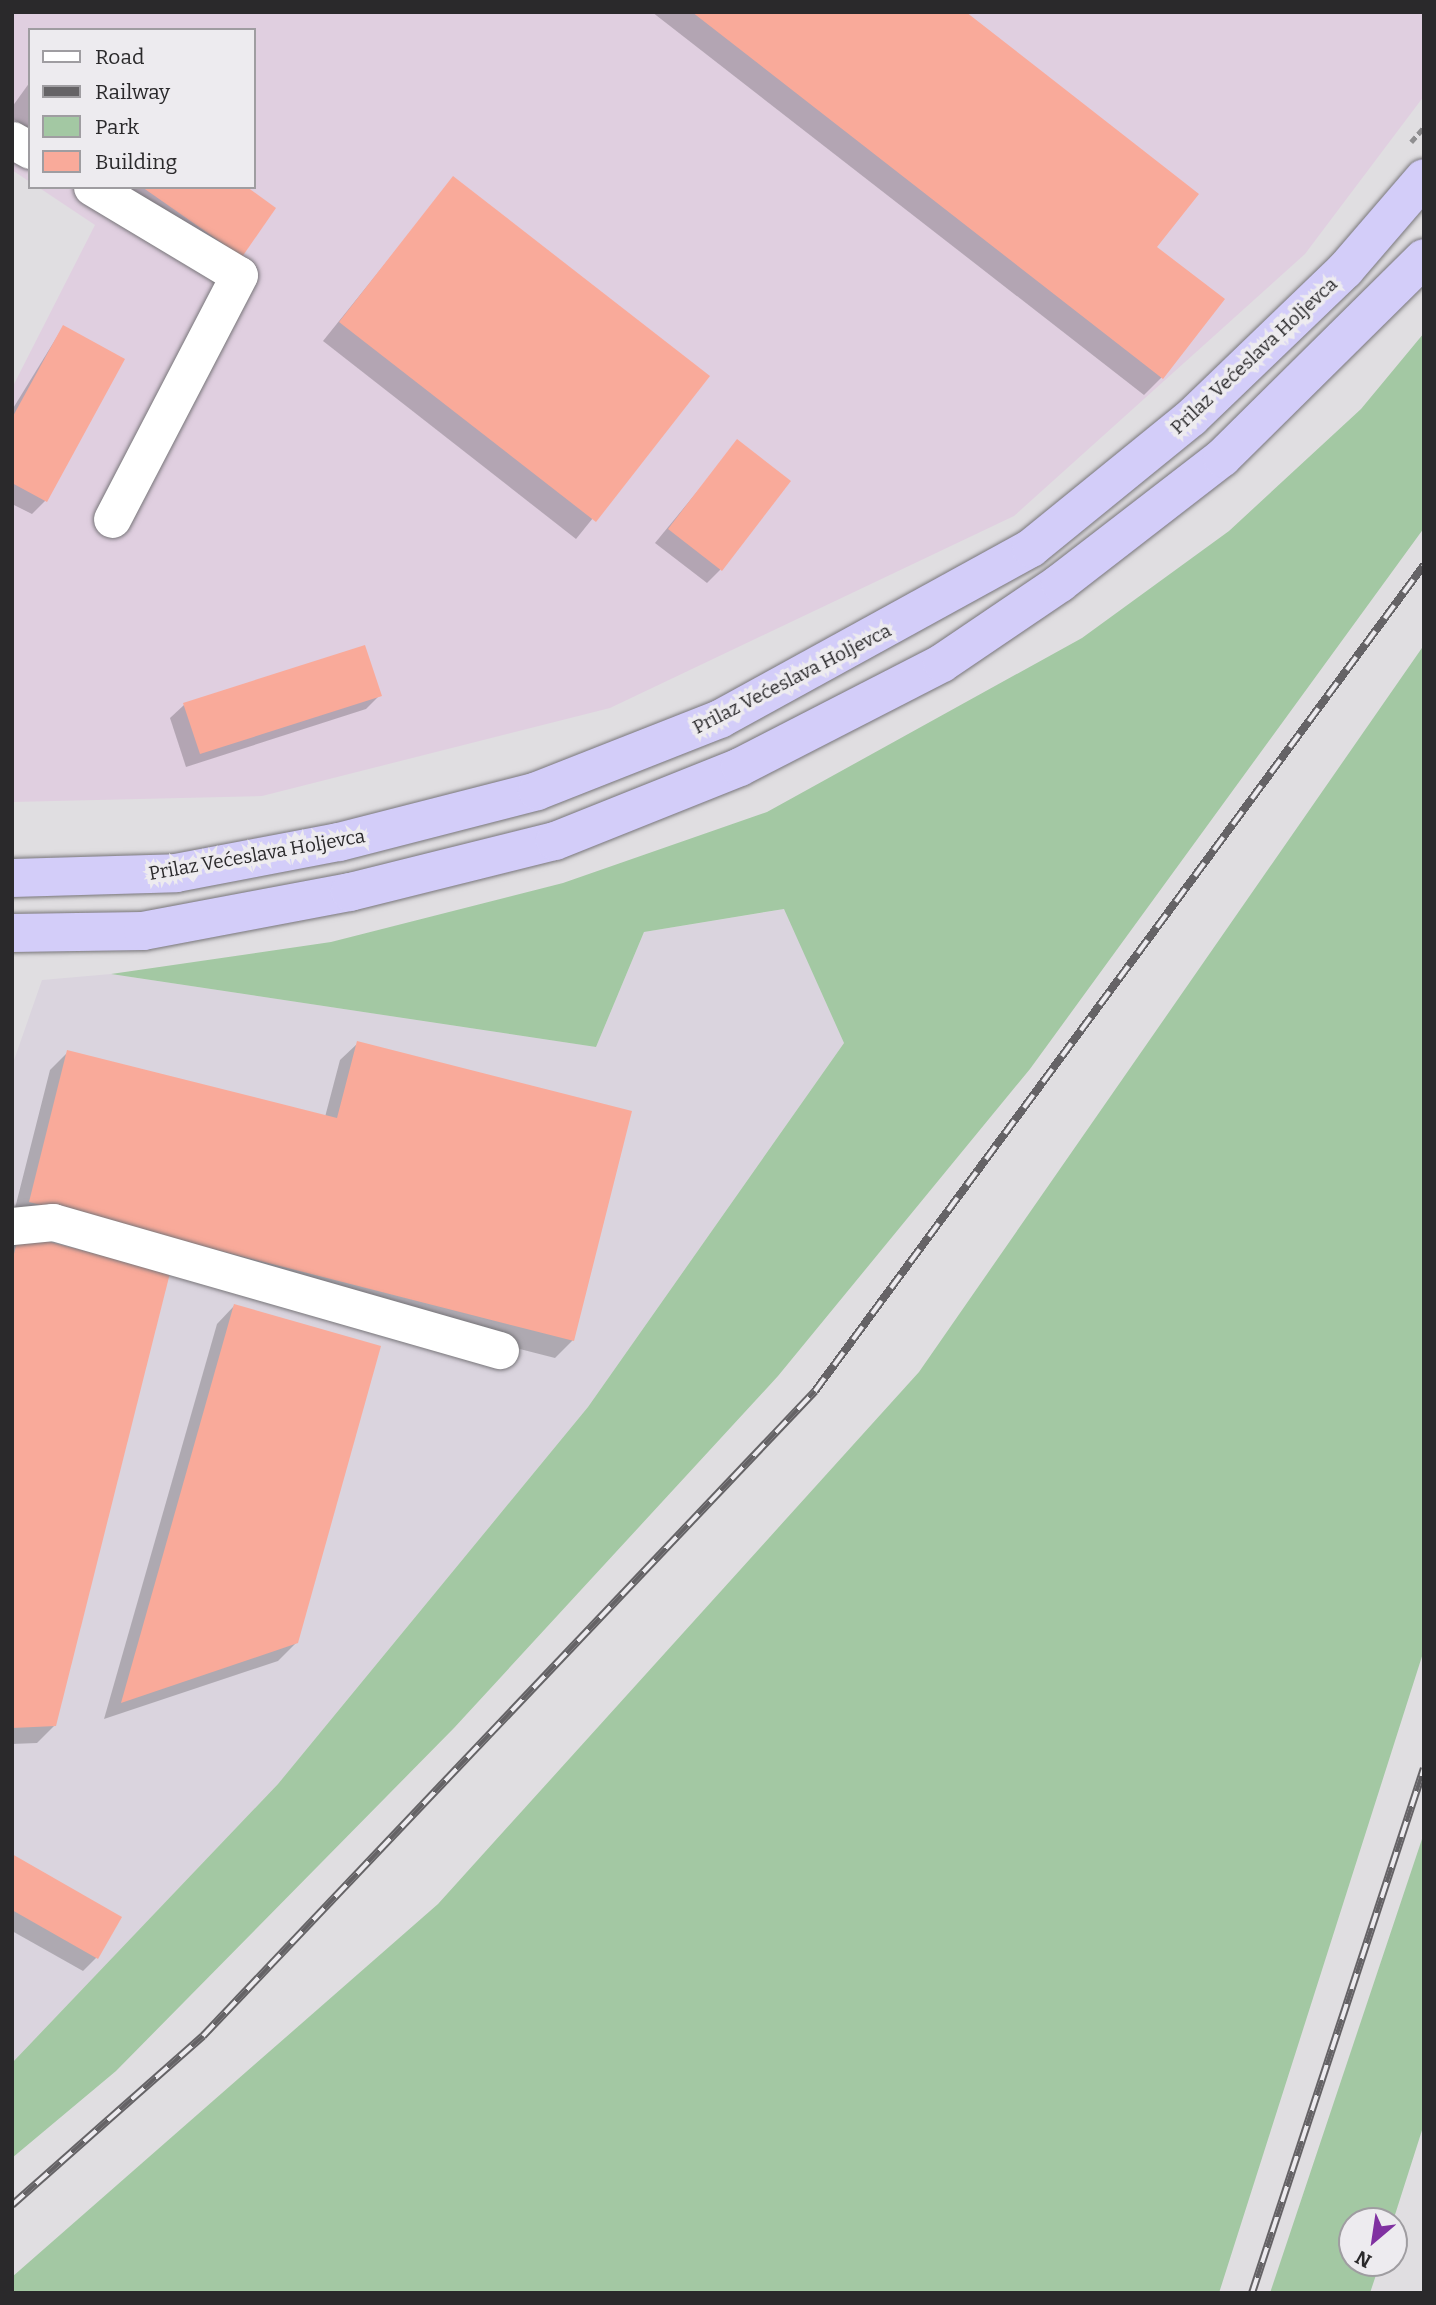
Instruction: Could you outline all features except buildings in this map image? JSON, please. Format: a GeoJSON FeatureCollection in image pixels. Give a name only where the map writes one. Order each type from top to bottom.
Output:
{"type":"FeatureCollection","features":[{"type":"Feature","properties":{"kind":"highway","name":"Prilaz Većeslava Holjevca"},"geometry":{"type":"LineString","coordinates":[[12,878],[176,873],[339,842],[537,791],[720,719],[1031,548],[1191,418],[1345,270],[1415,163]]}},
{"type":"Feature","properties":{"kind":"highway"},"geometry":{"type":"LineString","coordinates":[[12,933],[143,931],[350,892],[555,841],[740,767],[942,663],[1060,583],[1222,458],[1424,258]]}},
{"type":"Feature","properties":{"kind":"lane"},"geometry":{"type":"LineString","coordinates":[[12,139],[28,149]]}},
{"type":"Feature","properties":{"kind":"lane"},"geometry":{"type":"LineString","coordinates":[[95,189],[239,275],[112,519]]}},
{"type":"Feature","properties":{"kind":"lane"},"geometry":{"type":"LineString","coordinates":[[12,1226],[53,1222],[500,1350]]}},
{"type":"Feature","properties":{"kind":"path"},"geometry":{"type":"LineString","coordinates":[[1415,163],[1424,127]]}},
{"type":"Feature","properties":{"kind":"shaded area"},"geometry":{"type":"Polygon","coordinates":[[[12,12],[1424,12],[1424,96],[1305,254],[1014,516],[610,708],[262,796],[12,802],[12,388],[95,225],[41,189],[256,189],[256,28],[28,28],[28,181],[12,170],[12,12]]]}},
{"type":"Feature","properties":{"kind":"shaded area"},"geometry":{"type":"Polygon","coordinates":[[[785,909],[844,1043],[588,1407],[278,1784],[12,2063],[12,1066],[42,980],[111,974],[596,1047],[644,932],[785,909]]]}},
{"type":"Feature","properties":{"kind":"green space"},"geometry":{"type":"Polygon","coordinates":[[[1424,333],[1424,528],[1030,1069],[778,1376],[454,1728],[116,2071],[12,2158],[12,2063],[278,1784],[588,1407],[844,1043],[784,909],[644,932],[596,1047],[111,974],[331,942],[563,883],[767,812],[1082,638],[1229,531],[1361,409],[1424,333]]]}},
{"type":"Feature","properties":{"kind":"green space"},"geometry":{"type":"Polygon","coordinates":[[[1424,645],[1424,1650],[1219,2293],[12,2293],[12,2277],[438,1904],[919,1372],[1424,645]]]}},
{"type":"Feature","properties":{"kind":"green space"},"geometry":{"type":"Polygon","coordinates":[[[1424,1833],[1424,2124],[1397,2207],[1338,2207],[1338,2277],[1375,2277],[1370,2293],[1270,2293],[1424,1833]]]}},
{"type":"Feature","properties":{"kind":"railway"},"geometry":{"type":"LineString","coordinates":[[12,2205],[203,2036],[815,1391],[1424,565]]}},
{"type":"Feature","properties":{"kind":"railway"},"geometry":{"type":"LineString","coordinates":[[1252,2293],[1424,1768]]}}]}
